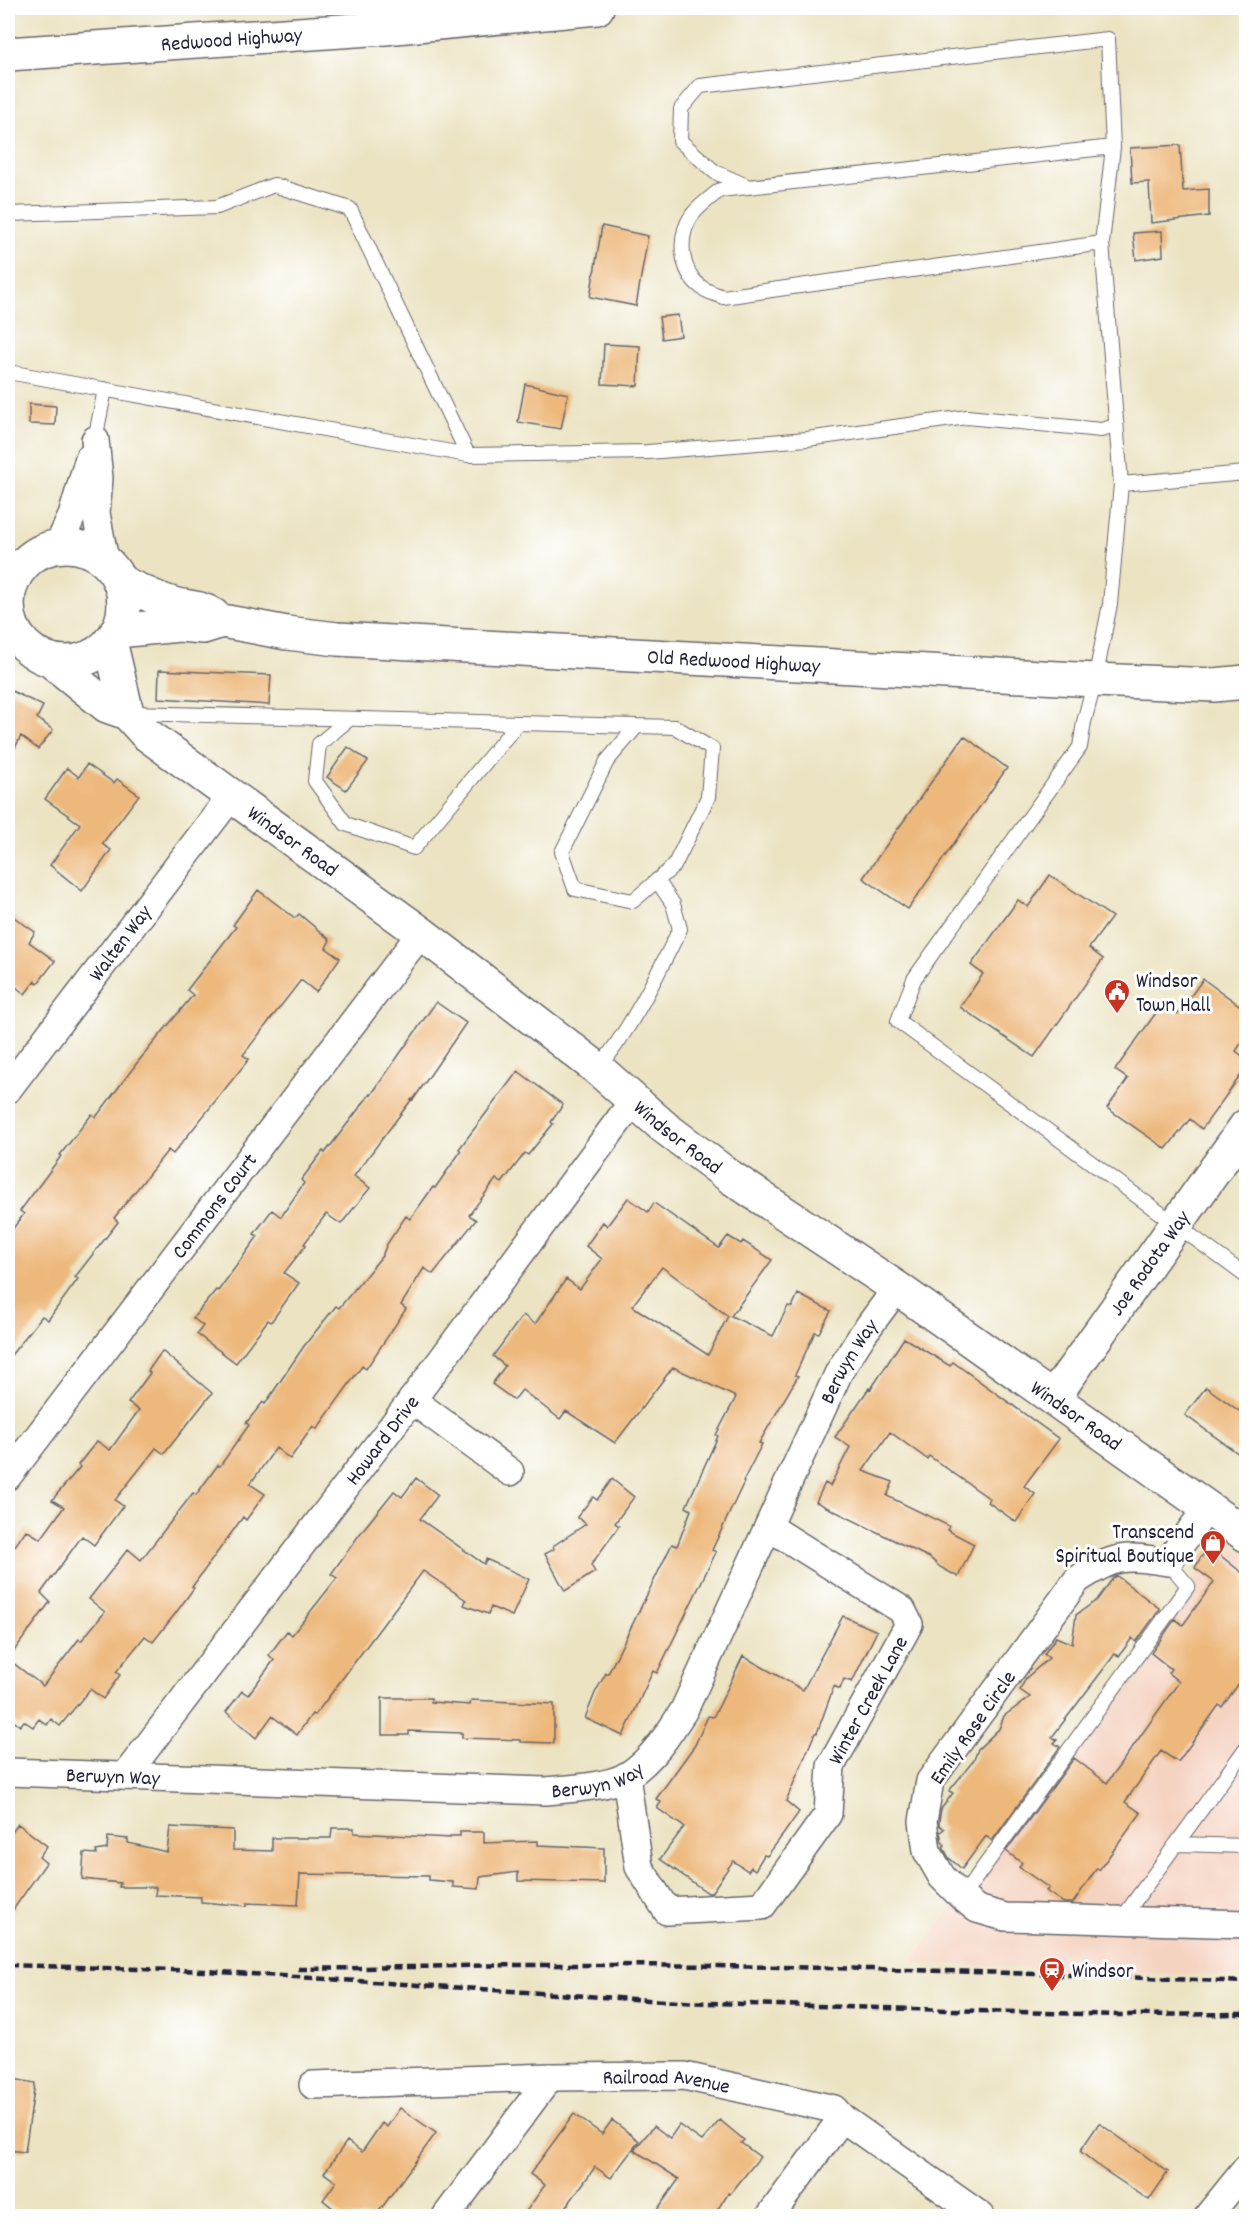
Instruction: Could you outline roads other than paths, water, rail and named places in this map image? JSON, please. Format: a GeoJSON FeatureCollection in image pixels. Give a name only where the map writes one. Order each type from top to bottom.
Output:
{"type":"FeatureCollection","features":[{"type":"Feature","properties":{"kind":"main road","name":"Redwood Highway"},"geometry":{"type":"LineString","coordinates":[[8,54],[385,28],[597,8]]}},
{"type":"Feature","properties":{"kind":"main road"},"geometry":{"type":"LineString","coordinates":[[70,546],[89,550],[112,571],[123,597],[123,615],[114,636],[98,652],[83,660],[66,662],[50,660],[35,654],[11,629],[8,595],[16,565],[36,553],[57,548],[70,546]]}},
{"type":"Feature","properties":{"kind":"main road","name":"Old Redwood Highway"},"geometry":{"type":"LineString","coordinates":[[112,571],[164,600],[203,608],[222,621],[287,633],[337,639],[1095,680],[1214,685],[1246,682]]}},
{"type":"Feature","properties":{"kind":"main road","name":"Old Redwood Highway"},"geometry":{"type":"LineString","coordinates":[[114,636],[179,625],[203,627],[222,621]]}},
{"type":"Feature","properties":{"kind":"main road","name":"Windsor Road"},"geometry":{"type":"LineString","coordinates":[[114,636],[127,712],[146,734],[421,933],[598,1069],[664,1126],[729,1176],[897,1288],[1246,1535]]}},
{"type":"Feature","properties":{"kind":"main road","name":"Windsor Road"},"geometry":{"type":"LineString","coordinates":[[50,660],[106,706],[127,712]]}},
{"type":"Feature","properties":{"kind":"main road","name":"Joe Rodota Way"},"geometry":{"type":"LineString","coordinates":[[1053,1398],[1246,1126]]}},
{"type":"Feature","properties":{"kind":"street"},"geometry":{"type":"LineString","coordinates":[[57,548],[72,516],[95,440]]}},
{"type":"Feature","properties":{"kind":"street"},"geometry":{"type":"LineString","coordinates":[[95,440],[99,478],[96,513],[112,571]]}},
{"type":"Feature","properties":{"kind":"street","name":"Walten Way"},"geometry":{"type":"LineString","coordinates":[[8,1089],[232,795]]}},
{"type":"Feature","properties":{"kind":"street","name":"Commons Court"},"geometry":{"type":"LineString","coordinates":[[8,1476],[421,933]]}},
{"type":"Feature","properties":{"kind":"street","name":"Howard Drive"},"geometry":{"type":"LineString","coordinates":[[124,1776],[412,1401],[634,1100]]}},
{"type":"Feature","properties":{"kind":"street","name":"Berwyn Way"},"geometry":{"type":"LineString","coordinates":[[8,1772],[545,1791],[591,1786],[626,1776],[661,1746],[684,1710],[770,1527],[839,1372],[863,1334],[897,1288]]}},
{"type":"Feature","properties":{"kind":"street"},"geometry":{"type":"LineString","coordinates":[[412,1401],[510,1472]]}},
{"type":"Feature","properties":{"kind":"street"},"geometry":{"type":"LineString","coordinates":[[1168,1562],[1207,1508]]}},
{"type":"Feature","properties":{"kind":"street","name":"Winter Creek Lane"},"geometry":{"type":"LineString","coordinates":[[626,1776],[639,1867],[667,1911],[762,1906],[828,1814],[831,1766],[909,1624],[902,1610],[770,1527]]}},
{"type":"Feature","properties":{"kind":"street","name":"Emily Rose Circle"},"geometry":{"type":"LineString","coordinates":[[1168,1562],[1131,1556],[1102,1563],[1077,1580],[930,1781],[923,1821],[927,1851],[942,1877],[977,1910],[1005,1917],[1246,1924]]}},
{"type":"Feature","properties":{"kind":"street","name":"Railroad Avenue"},"geometry":{"type":"LineString","coordinates":[[313,2085],[550,2077],[684,2076],[834,2109],[842,2118],[981,2217]]}},
{"type":"Feature","properties":{"kind":"street"},"geometry":{"type":"LineString","coordinates":[[446,2217],[550,2077]]}},
{"type":"Feature","properties":{"kind":"street"},"geometry":{"type":"LineString","coordinates":[[770,2217],[842,2118]]}},
{"type":"Feature","properties":{"kind":"street"},"geometry":{"type":"LineString","coordinates":[[1208,2217],[1246,2169]]}},
{"type":"Feature","properties":{"kind":"lane"},"geometry":{"type":"LineString","coordinates":[[749,187],[716,172],[680,141],[681,109],[700,86],[1108,39],[1113,147],[1102,243],[1121,484],[1110,604],[1095,680],[1080,747],[914,979],[898,1021],[1246,1276]]}},
{"type":"Feature","properties":{"kind":"lane"},"geometry":{"type":"LineString","coordinates":[[1102,243],[723,297],[703,288],[688,274],[683,255],[685,233],[691,217],[702,203],[720,190],[1113,147]]}},
{"type":"Feature","properties":{"kind":"lane"},"geometry":{"type":"LineString","coordinates":[[8,214],[217,207],[274,185],[350,209],[468,456]]}},
{"type":"Feature","properties":{"kind":"lane"},"geometry":{"type":"LineString","coordinates":[[8,372],[468,456],[648,452],[807,439],[967,417],[1101,430],[1116,426]]}},
{"type":"Feature","properties":{"kind":"lane"},"geometry":{"type":"LineString","coordinates":[[95,440],[105,389]]}},
{"type":"Feature","properties":{"kind":"lane"},"geometry":{"type":"LineString","coordinates":[[1121,484],[1246,473]]}},
{"type":"Feature","properties":{"kind":"lane"},"geometry":{"type":"LineString","coordinates":[[127,712],[348,720],[518,723],[637,726],[675,727],[712,749],[708,797],[674,866],[633,901],[576,889],[562,852],[607,761],[637,726]]}},
{"type":"Feature","properties":{"kind":"lane"},"geometry":{"type":"LineString","coordinates":[[348,720],[320,744],[315,781],[346,824],[414,848],[518,723]]}},
{"type":"Feature","properties":{"kind":"lane"},"geometry":{"type":"LineString","coordinates":[[598,1069],[611,1053],[651,986],[680,929],[673,904],[657,880]]}},
{"type":"Feature","properties":{"kind":"lane"},"geometry":{"type":"LineString","coordinates":[[962,1897],[1188,1586],[1168,1562]]}},
{"type":"Feature","properties":{"kind":"lane"},"geometry":{"type":"LineString","coordinates":[[1121,1920],[1246,1748]]}},
{"type":"Feature","properties":{"kind":"lane"},"geometry":{"type":"LineString","coordinates":[[1176,1844],[1246,1846]]}},
{"type":"Feature","properties":{"kind":"railway"},"geometry":{"type":"LineString","coordinates":[[8,1965],[205,1971],[678,2002],[1118,2015],[1246,2014]]}},
{"type":"Feature","properties":{"kind":"railway"},"geometry":{"type":"LineString","coordinates":[[298,1969],[522,1965],[794,1967],[1246,1982]]}},
{"type":"Feature","properties":{"kind":"place","name":"Windsor Town Hall"},"geometry":{"type":"Point","coordinates":[1117,1015]}},
{"type":"Feature","properties":{"kind":"place","name":"Transcend Spiritual Boutique"},"geometry":{"type":"Point","coordinates":[1213,1566]}},
{"type":"Feature","properties":{"kind":"place","name":"Windsor"},"geometry":{"type":"Point","coordinates":[1052,1993]}}]}
